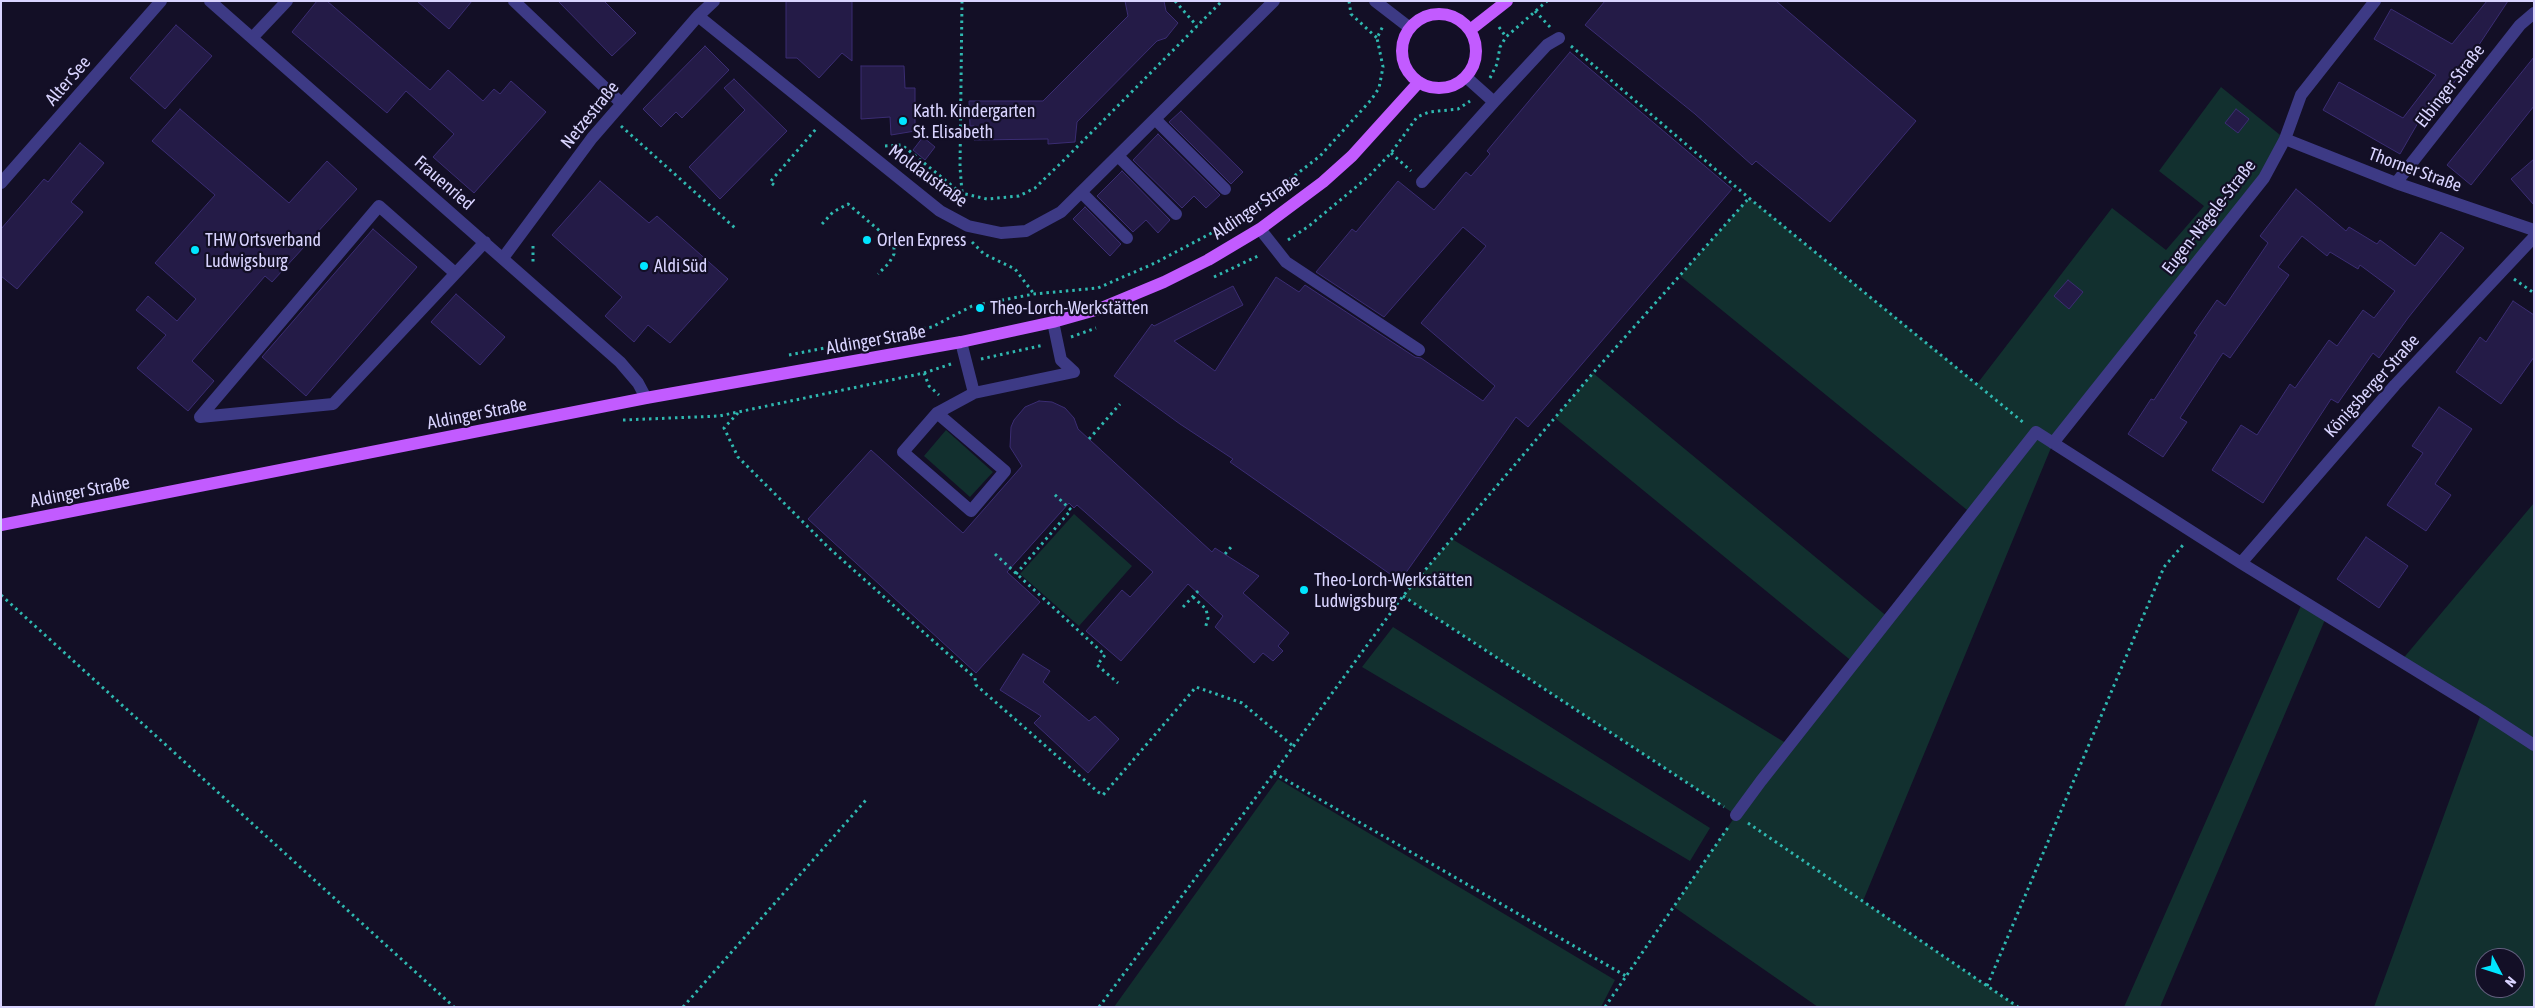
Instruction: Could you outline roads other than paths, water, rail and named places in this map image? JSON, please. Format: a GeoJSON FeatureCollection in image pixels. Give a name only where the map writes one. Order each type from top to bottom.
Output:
{"type":"FeatureCollection","features":[{"type":"Feature","properties":{"kind":"main road"},"geometry":{"type":"LineString","coordinates":[[1470,30],[1507,1]]}},
{"type":"Feature","properties":{"kind":"main road"},"geometry":{"type":"LineString","coordinates":[[1440,14],[1457,18],[1470,30],[1475,41],[1476,54],[1473,67],[1458,84],[1443,88],[1428,86],[1419,82],[1410,74],[1403,57],[1404,39],[1410,28],[1418,20],[1429,15],[1440,14]]}},
{"type":"Feature","properties":{"kind":"main road","name":"Aldinger Straße"},"geometry":{"type":"LineString","coordinates":[[1,525],[646,398],[961,342],[1053,322],[1099,309],[1208,260],[1260,229],[1323,182],[1352,156],[1419,82]]}},
{"type":"Feature","properties":{"kind":"street","name":"Alter See"},"geometry":{"type":"LineString","coordinates":[[1,183],[161,1]]}},
{"type":"Feature","properties":{"kind":"street"},"geometry":{"type":"LineString","coordinates":[[252,38],[287,1]]}},
{"type":"Feature","properties":{"kind":"street"},"geometry":{"type":"LineString","coordinates":[[514,1],[620,103]]}},
{"type":"Feature","properties":{"kind":"street","name":"Netzestraße"},"geometry":{"type":"LineString","coordinates":[[503,258],[620,103],[698,16],[714,1]]}},
{"type":"Feature","properties":{"kind":"street","name":"Moldaustraße"},"geometry":{"type":"LineString","coordinates":[[698,16],[940,211],[968,226],[1001,233],[1026,231],[1061,212],[1274,1]]}},
{"type":"Feature","properties":{"kind":"street"},"geometry":{"type":"LineString","coordinates":[[1375,1],[1410,28]]}},
{"type":"Feature","properties":{"kind":"street","name":"Eugen-Nägele-Straße"},"geometry":{"type":"LineString","coordinates":[[2053,443],[2264,178],[2285,138],[2302,95],[2375,1]]}},
{"type":"Feature","properties":{"kind":"street","name":"Frauenried"},"geometry":{"type":"LineString","coordinates":[[211,2],[620,362],[638,383],[646,398]]}},
{"type":"Feature","properties":{"kind":"street","name":"Elbinger Straße"},"geometry":{"type":"LineString","coordinates":[[2396,183],[2520,25],[2534,13]]}},
{"type":"Feature","properties":{"kind":"street"},"geometry":{"type":"LineString","coordinates":[[1422,182],[1546,44],[1560,38]]}},
{"type":"Feature","properties":{"kind":"street"},"geometry":{"type":"LineString","coordinates":[[1466,77],[1494,102]]}},
{"type":"Feature","properties":{"kind":"street"},"geometry":{"type":"LineString","coordinates":[[1155,119],[1225,189]]}},
{"type":"Feature","properties":{"kind":"street","name":"Thorner Straße"},"geometry":{"type":"LineString","coordinates":[[2285,138],[2396,183],[2534,230]]}},
{"type":"Feature","properties":{"kind":"street"},"geometry":{"type":"LineString","coordinates":[[1118,156],[1176,214]]}},
{"type":"Feature","properties":{"kind":"street"},"geometry":{"type":"LineString","coordinates":[[1081,192],[1127,238]]}},
{"type":"Feature","properties":{"kind":"street"},"geometry":{"type":"LineString","coordinates":[[455,273],[379,206],[200,417],[333,404],[485,242]]}},
{"type":"Feature","properties":{"kind":"street"},"geometry":{"type":"LineString","coordinates":[[1260,229],[1286,262],[1419,350]]}},
{"type":"Feature","properties":{"kind":"street","name":"Königsberger Straße"},"geometry":{"type":"LineString","coordinates":[[2241,563],[2395,385],[2534,237]]}},
{"type":"Feature","properties":{"kind":"street"},"geometry":{"type":"LineString","coordinates":[[937,413],[1005,471],[971,511],[903,452],[937,413],[974,392],[1074,372],[1061,360],[1053,322]]}},
{"type":"Feature","properties":{"kind":"street"},"geometry":{"type":"LineString","coordinates":[[961,342],[974,392]]}},
{"type":"Feature","properties":{"kind":"street"},"geometry":{"type":"LineString","coordinates":[[1736,815],[1760,781],[2036,432],[2241,563],[2534,745]]}},
{"type":"Feature","properties":{"kind":"place","name":"Kath. Kindergarten St. Elisabeth"},"geometry":{"type":"Point","coordinates":[903,121]}},
{"type":"Feature","properties":{"kind":"place","name":"Orlen Express"},"geometry":{"type":"Point","coordinates":[867,240]}},
{"type":"Feature","properties":{"kind":"place","name":"THW Ortsverband Ludwigsburg"},"geometry":{"type":"Point","coordinates":[195,250]}},
{"type":"Feature","properties":{"kind":"place","name":"Aldi Süd"},"geometry":{"type":"Point","coordinates":[644,266]}},
{"type":"Feature","properties":{"kind":"place","name":"Theo-Lorch-Werkstätten"},"geometry":{"type":"Point","coordinates":[980,308]}},
{"type":"Feature","properties":{"kind":"place","name":"Theo-Lorch-Werkstätten Ludwigsburg"},"geometry":{"type":"Point","coordinates":[1304,590]}}]}
